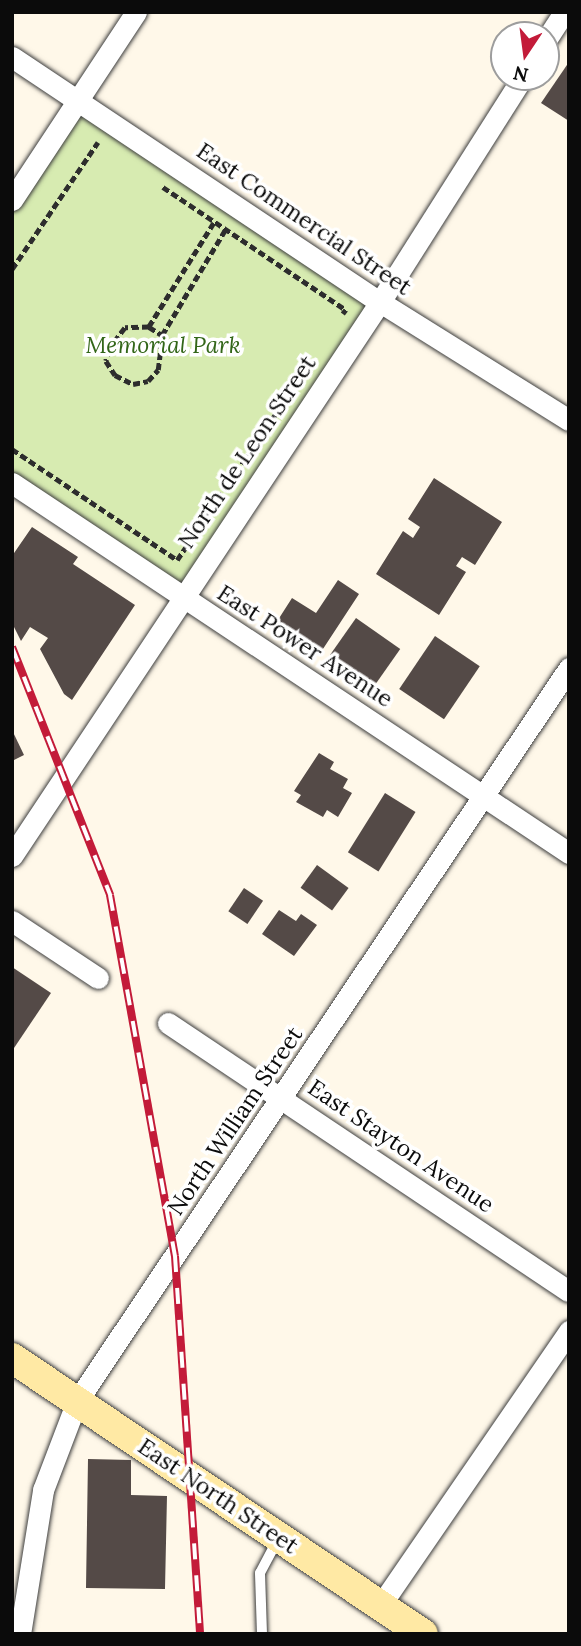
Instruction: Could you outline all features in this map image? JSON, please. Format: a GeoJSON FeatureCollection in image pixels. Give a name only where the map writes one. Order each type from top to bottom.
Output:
{"type":"FeatureCollection","features":[{"type":"Feature","properties":{"kind":"street"},"geometry":{"type":"LineString","coordinates":[[12,200],[136,12]]}},
{"type":"Feature","properties":{"kind":"street","name":"East Commercial Street"},"geometry":{"type":"LineString","coordinates":[[12,57],[380,302],[569,420]]}},
{"type":"Feature","properties":{"kind":"street","name":"North de Leon Street"},"geometry":{"type":"LineString","coordinates":[[12,856],[181,597],[380,302],[514,91]]}},
{"type":"Feature","properties":{"kind":"street","name":"East Power Avenue"},"geometry":{"type":"LineString","coordinates":[[12,483],[569,853]]}},
{"type":"Feature","properties":{"kind":"street","name":"North William Street"},"geometry":{"type":"LineString","coordinates":[[20,1634],[43,1490],[77,1401],[569,668]]}},
{"type":"Feature","properties":{"kind":"street"},"geometry":{"type":"LineString","coordinates":[[12,921],[98,978]]}},
{"type":"Feature","properties":{"kind":"street","name":"East Stayton Avenue"},"geometry":{"type":"LineString","coordinates":[[168,1023],[569,1291]]}},
{"type":"Feature","properties":{"kind":"street"},"geometry":{"type":"LineString","coordinates":[[380,1606],[569,1331]]}},
{"type":"Feature","properties":{"kind":"street","name":"East North Street"},"geometry":{"type":"LineString","coordinates":[[12,1358],[423,1634]]}},
{"type":"Feature","properties":{"kind":"lane"},"geometry":{"type":"LineString","coordinates":[[262,1634],[260,1573],[279,1537]]}},
{"type":"Feature","properties":{"kind":"path"},"geometry":{"type":"LineString","coordinates":[[12,269],[96,140],[106,148]]}},
{"type":"Feature","properties":{"kind":"path"},"geometry":{"type":"LineString","coordinates":[[160,185],[346,310],[338,321]]}},
{"type":"Feature","properties":{"kind":"path"},"geometry":{"type":"LineString","coordinates":[[149,327],[214,223]]}},
{"type":"Feature","properties":{"kind":"path"},"geometry":{"type":"LineString","coordinates":[[162,335],[149,327],[125,328],[109,349],[106,362],[115,375],[133,384],[148,381],[158,370],[162,335],[225,230]]}},
{"type":"Feature","properties":{"kind":"path"},"geometry":{"type":"LineString","coordinates":[[12,449],[177,560],[292,389]]}},
{"type":"Feature","properties":{"kind":"green space","name":"Memorial Park"},"geometry":{"type":"Polygon","coordinates":[[[79,109],[373,303],[179,591],[12,478],[12,211],[79,109]]]}},
{"type":"Feature","properties":{"kind":"building"},"geometry":{"type":"Polygon","coordinates":[[[569,62],[569,121],[541,103],[549,91],[560,91],[560,75],[569,62]]]}},
{"type":"Feature","properties":{"kind":"building"},"geometry":{"type":"Polygon","coordinates":[[[434,478],[502,522],[475,565],[462,557],[456,566],[466,572],[439,615],[376,574],[403,531],[413,538],[420,527],[408,519],[434,478]]]}},
{"type":"Feature","properties":{"kind":"building"},"geometry":{"type":"Polygon","coordinates":[[[32,527],[78,557],[73,564],[135,605],[72,700],[64,694],[40,649],[48,638],[30,627],[21,641],[12,623],[12,556],[32,527]]]}},
{"type":"Feature","properties":{"kind":"building"},"geometry":{"type":"Polygon","coordinates":[[[338,580],[359,594],[321,652],[276,623],[292,598],[316,613],[338,580]]]}},
{"type":"Feature","properties":{"kind":"building"},"geometry":{"type":"Polygon","coordinates":[[[356,618],[400,649],[374,686],[330,655],[356,618]]]}},
{"type":"Feature","properties":{"kind":"building"},"geometry":{"type":"Polygon","coordinates":[[[435,636],[480,666],[444,719],[399,689],[435,636]]]}},
{"type":"Feature","properties":{"kind":"building"},"geometry":{"type":"Polygon","coordinates":[[[12,730],[24,755],[12,761],[12,730]]]}},
{"type":"Feature","properties":{"kind":"building"},"geometry":{"type":"Polygon","coordinates":[[[319,753],[334,762],[330,769],[348,779],[343,788],[352,793],[338,817],[327,810],[323,817],[296,802],[301,795],[294,791],[319,753]]]}},
{"type":"Feature","properties":{"kind":"building"},"geometry":{"type":"Polygon","coordinates":[[[385,793],[416,812],[378,871],[348,852],[385,793]]]}},
{"type":"Feature","properties":{"kind":"building"},"geometry":{"type":"Polygon","coordinates":[[[317,865],[349,888],[332,911],[301,888],[317,865]]]}},
{"type":"Feature","properties":{"kind":"building"},"geometry":{"type":"Polygon","coordinates":[[[244,888],[263,901],[247,924],[228,911],[244,888]]]}},
{"type":"Feature","properties":{"kind":"building"},"geometry":{"type":"Polygon","coordinates":[[[279,910],[296,921],[301,914],[317,925],[294,956],[262,934],[279,910]]]}},
{"type":"Feature","properties":{"kind":"building"},"geometry":{"type":"Polygon","coordinates":[[[12,967],[51,993],[12,1051],[12,967]]]}},
{"type":"Feature","properties":{"kind":"building"},"geometry":{"type":"Polygon","coordinates":[[[88,1459],[131,1460],[131,1495],[167,1496],[165,1589],[86,1588],[88,1459]]]}},
{"type":"Feature","properties":{"kind":"railway"},"geometry":{"type":"LineString","coordinates":[[12,647],[110,895],[175,1256],[200,1634]]}}]}
